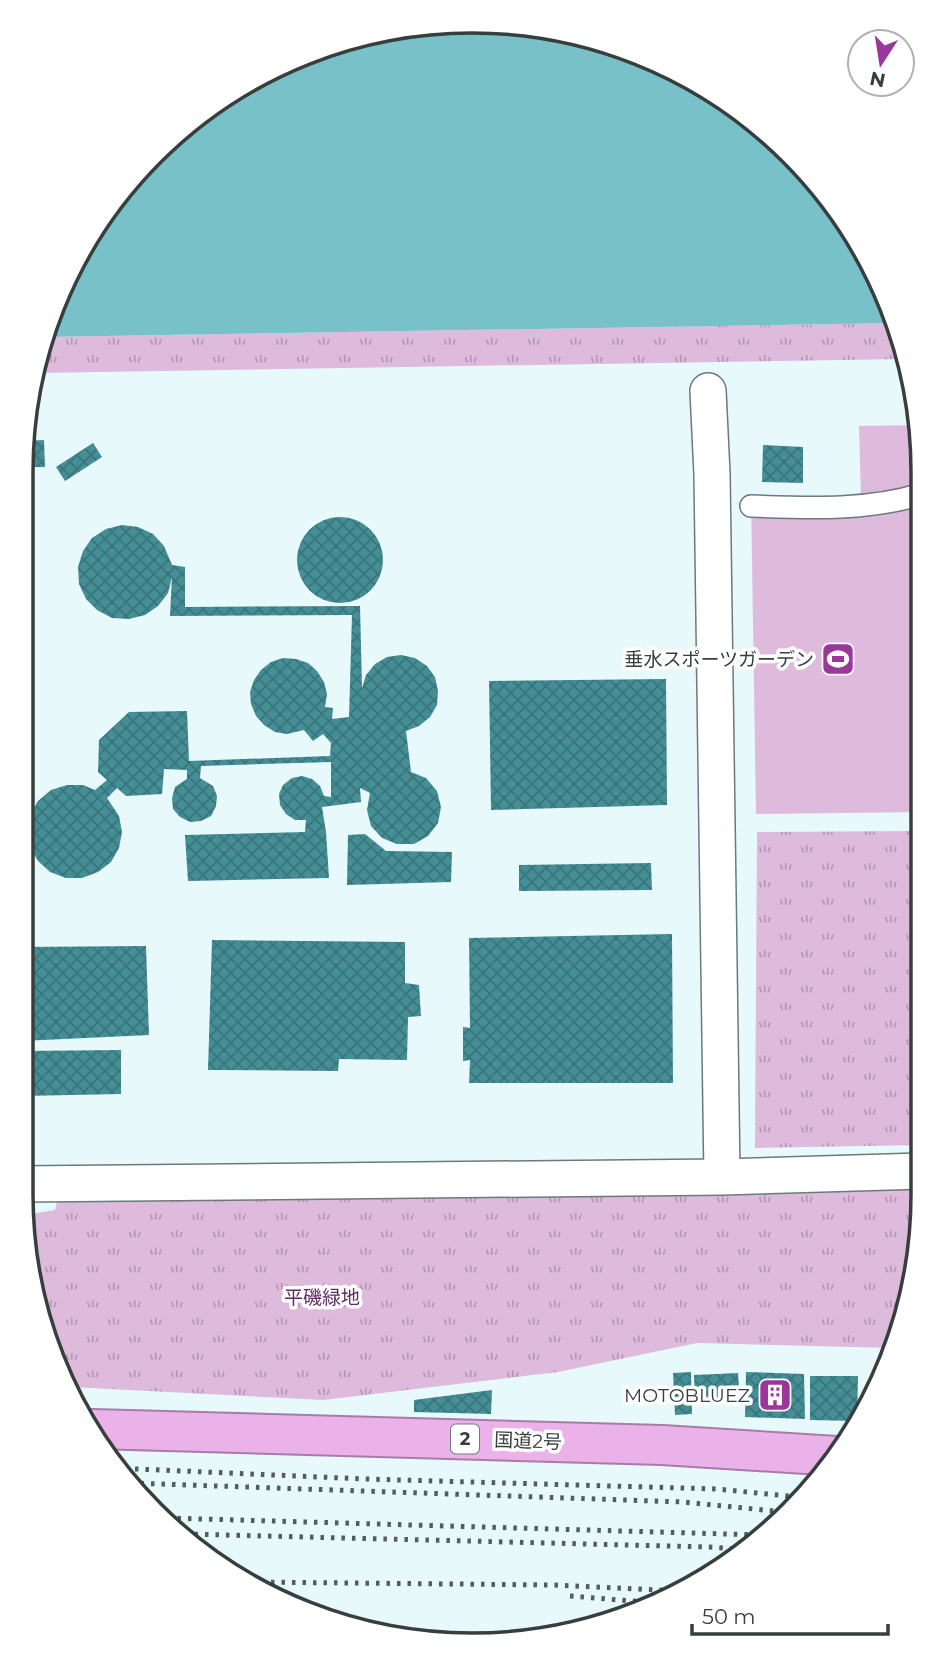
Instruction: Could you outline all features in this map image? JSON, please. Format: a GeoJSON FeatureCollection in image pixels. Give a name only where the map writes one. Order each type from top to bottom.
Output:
{"type":"FeatureCollection","features":[{"type":"Feature","properties":{"kind":"highway","name":"国道2号"},"geometry":{"type":"LineString","coordinates":[[102,1429],[649,1444],[825,1454]]}},
{"type":"Feature","properties":{"kind":"street"},"geometry":{"type":"LineString","coordinates":[[708,391],[712,474],[722,1177]]}},
{"type":"Feature","properties":{"kind":"street"},"geometry":{"type":"LineString","coordinates":[[751,506],[862,506],[911,496]]}},
{"type":"Feature","properties":{"kind":"street"},"geometry":{"type":"LineString","coordinates":[[33,1184],[722,1177],[911,1171]]}},
{"type":"Feature","properties":{"kind":"green space"},"geometry":{"type":"Polygon","coordinates":[[[884,323],[896,359],[45,373],[55,337],[884,323]]]}},
{"type":"Feature","properties":{"kind":"green space","name":"垂水スポーツガーデン"},"geometry":{"type":"Polygon","coordinates":[[[908,425],[911,472],[911,812],[756,814],[751,497],[861,498],[859,426],[908,425]]]}},
{"type":"Feature","properties":{"kind":"green space"},"geometry":{"type":"Polygon","coordinates":[[[911,831],[911,1145],[755,1148],[757,832],[911,831]]]}},
{"type":"Feature","properties":{"kind":"green space","name":"平磯緑地"},"geometry":{"type":"Polygon","coordinates":[[[911,1187],[910,1223],[902,1280],[882,1348],[697,1343],[558,1372],[323,1400],[78,1387],[48,1308],[34,1223],[34,1213],[55,1210],[58,1198],[911,1187]]]}},
{"type":"Feature","properties":{"kind":"water"},"geometry":{"type":"Polygon","coordinates":[[[472,33],[529,37],[586,48],[666,78],[716,107],[761,142],[820,205],[837,228],[866,278],[884,323],[55,337],[78,278],[107,228],[124,205],[183,142],[228,107],[278,78],[358,48],[415,37],[472,33]]]}},
{"type":"Feature","properties":{"kind":"building"},"geometry":{"type":"Polygon","coordinates":[[[34,440],[44,440],[45,467],[33,467],[34,440]]]}},
{"type":"Feature","properties":{"kind":"building"},"geometry":{"type":"Polygon","coordinates":[[[93,443],[102,457],[65,481],[56,467],[93,443]]]}},
{"type":"Feature","properties":{"kind":"building"},"geometry":{"type":"Polygon","coordinates":[[[763,445],[803,447],[803,483],[762,482],[763,445]]]}},
{"type":"Feature","properties":{"kind":"building"},"geometry":{"type":"Polygon","coordinates":[[[340,517],[364,524],[376,536],[383,560],[376,584],[364,596],[340,603],[316,596],[304,584],[297,560],[304,536],[316,524],[340,517]]]}},
{"type":"Feature","properties":{"kind":"building"},"geometry":{"type":"Polygon","coordinates":[[[122,525],[138,527],[153,534],[164,546],[172,565],[185,567],[185,607],[360,606],[362,688],[366,675],[375,664],[387,657],[401,655],[415,658],[427,666],[435,677],[437,705],[430,717],[419,726],[406,731],[411,772],[426,778],[437,791],[441,807],[438,823],[428,836],[414,844],[397,844],[382,838],[371,826],[367,810],[370,793],[360,788],[361,802],[322,807],[329,878],[188,881],[185,835],[305,832],[306,820],[295,820],[286,814],[280,805],[279,794],[283,785],[292,778],[302,776],[312,779],[320,786],[324,796],[331,797],[331,762],[201,766],[200,778],[213,786],[217,796],[211,816],[190,822],[180,817],[173,809],[172,798],[175,787],[187,779],[187,770],[164,769],[162,794],[126,796],[117,788],[107,798],[119,816],[122,832],[119,848],[111,862],[98,872],[82,878],[66,878],[50,872],[38,861],[33,852],[33,810],[38,801],[51,790],[67,785],[83,785],[95,790],[107,780],[98,772],[99,740],[129,712],[187,711],[189,761],[330,756],[331,743],[323,734],[313,741],[304,730],[287,734],[275,732],[256,716],[250,692],[254,680],[271,662],[283,658],[308,663],[317,671],[327,694],[325,707],[333,708],[332,719],[349,717],[352,615],[170,616],[172,577],[168,593],[158,606],[145,615],[129,619],[112,618],[97,610],[86,599],[79,584],[78,567],[83,551],[92,538],[106,529],[122,525]]]}},
{"type":"Feature","properties":{"kind":"building"},"geometry":{"type":"Polygon","coordinates":[[[666,679],[667,805],[491,810],[489,681],[666,679]]]}},
{"type":"Feature","properties":{"kind":"building"},"geometry":{"type":"Polygon","coordinates":[[[365,834],[386,851],[452,852],[451,882],[347,885],[348,835],[365,834]]]}},
{"type":"Feature","properties":{"kind":"building"},"geometry":{"type":"Polygon","coordinates":[[[651,863],[652,890],[519,891],[519,865],[651,863]]]}},
{"type":"Feature","properties":{"kind":"building"},"geometry":{"type":"Polygon","coordinates":[[[672,934],[673,1083],[469,1083],[470,1060],[463,1061],[463,1027],[470,1028],[469,938],[672,934]]]}},
{"type":"Feature","properties":{"kind":"building"},"geometry":{"type":"Polygon","coordinates":[[[212,940],[405,942],[405,983],[419,985],[421,1016],[408,1017],[407,1060],[339,1059],[338,1071],[208,1070],[212,940]]]}},
{"type":"Feature","properties":{"kind":"building"},"geometry":{"type":"Polygon","coordinates":[[[146,946],[149,1035],[33,1040],[33,947],[146,946]]]}},
{"type":"Feature","properties":{"kind":"building"},"geometry":{"type":"Polygon","coordinates":[[[121,1050],[121,1094],[33,1096],[33,1051],[121,1050]]]}},
{"type":"Feature","properties":{"kind":"building"},"geometry":{"type":"Polygon","coordinates":[[[691,1372],[692,1414],[675,1415],[673,1373],[691,1372]]]}},
{"type":"Feature","properties":{"kind":"building","name":"MOTOBLUEZ"},"geometry":{"type":"Polygon","coordinates":[[[746,1372],[804,1374],[805,1419],[745,1417],[746,1372]]]}},
{"type":"Feature","properties":{"kind":"building"},"geometry":{"type":"Polygon","coordinates":[[[738,1373],[740,1400],[695,1402],[694,1375],[738,1373]]]}},
{"type":"Feature","properties":{"kind":"building"},"geometry":{"type":"Polygon","coordinates":[[[810,1376],[858,1376],[857,1403],[847,1421],[810,1420],[810,1376]]]}},
{"type":"Feature","properties":{"kind":"building"},"geometry":{"type":"Polygon","coordinates":[[[492,1390],[491,1414],[414,1412],[414,1400],[492,1390]]]}},
{"type":"Feature","properties":{"kind":"railway"},"geometry":{"type":"LineString","coordinates":[[130,1469],[365,1479],[717,1489],[789,1496]]}},
{"type":"Feature","properties":{"kind":"railway"},"geometry":{"type":"LineString","coordinates":[[142,1483],[683,1502],[775,1511]]}},
{"type":"Feature","properties":{"kind":"railway"},"geometry":{"type":"LineString","coordinates":[[177,1518],[748,1535]]}},
{"type":"Feature","properties":{"kind":"railway"},"geometry":{"type":"LineString","coordinates":[[196,1534],[730,1549]]}},
{"type":"Feature","properties":{"kind":"railway"},"geometry":{"type":"LineString","coordinates":[[268,1582],[552,1585],[661,1590]]}},
{"type":"Feature","properties":{"kind":"railway"},"geometry":{"type":"LineString","coordinates":[[570,1596],[634,1601]]}},
{"type":"Feature","properties":{"kind":"place","name":"垂水スポーツガーデン"},"geometry":{"type":"Point","coordinates":[838,659]}},
{"type":"Feature","properties":{"kind":"place","name":"MOTOBLUEZ"},"geometry":{"type":"Point","coordinates":[775,1395]}}]}
